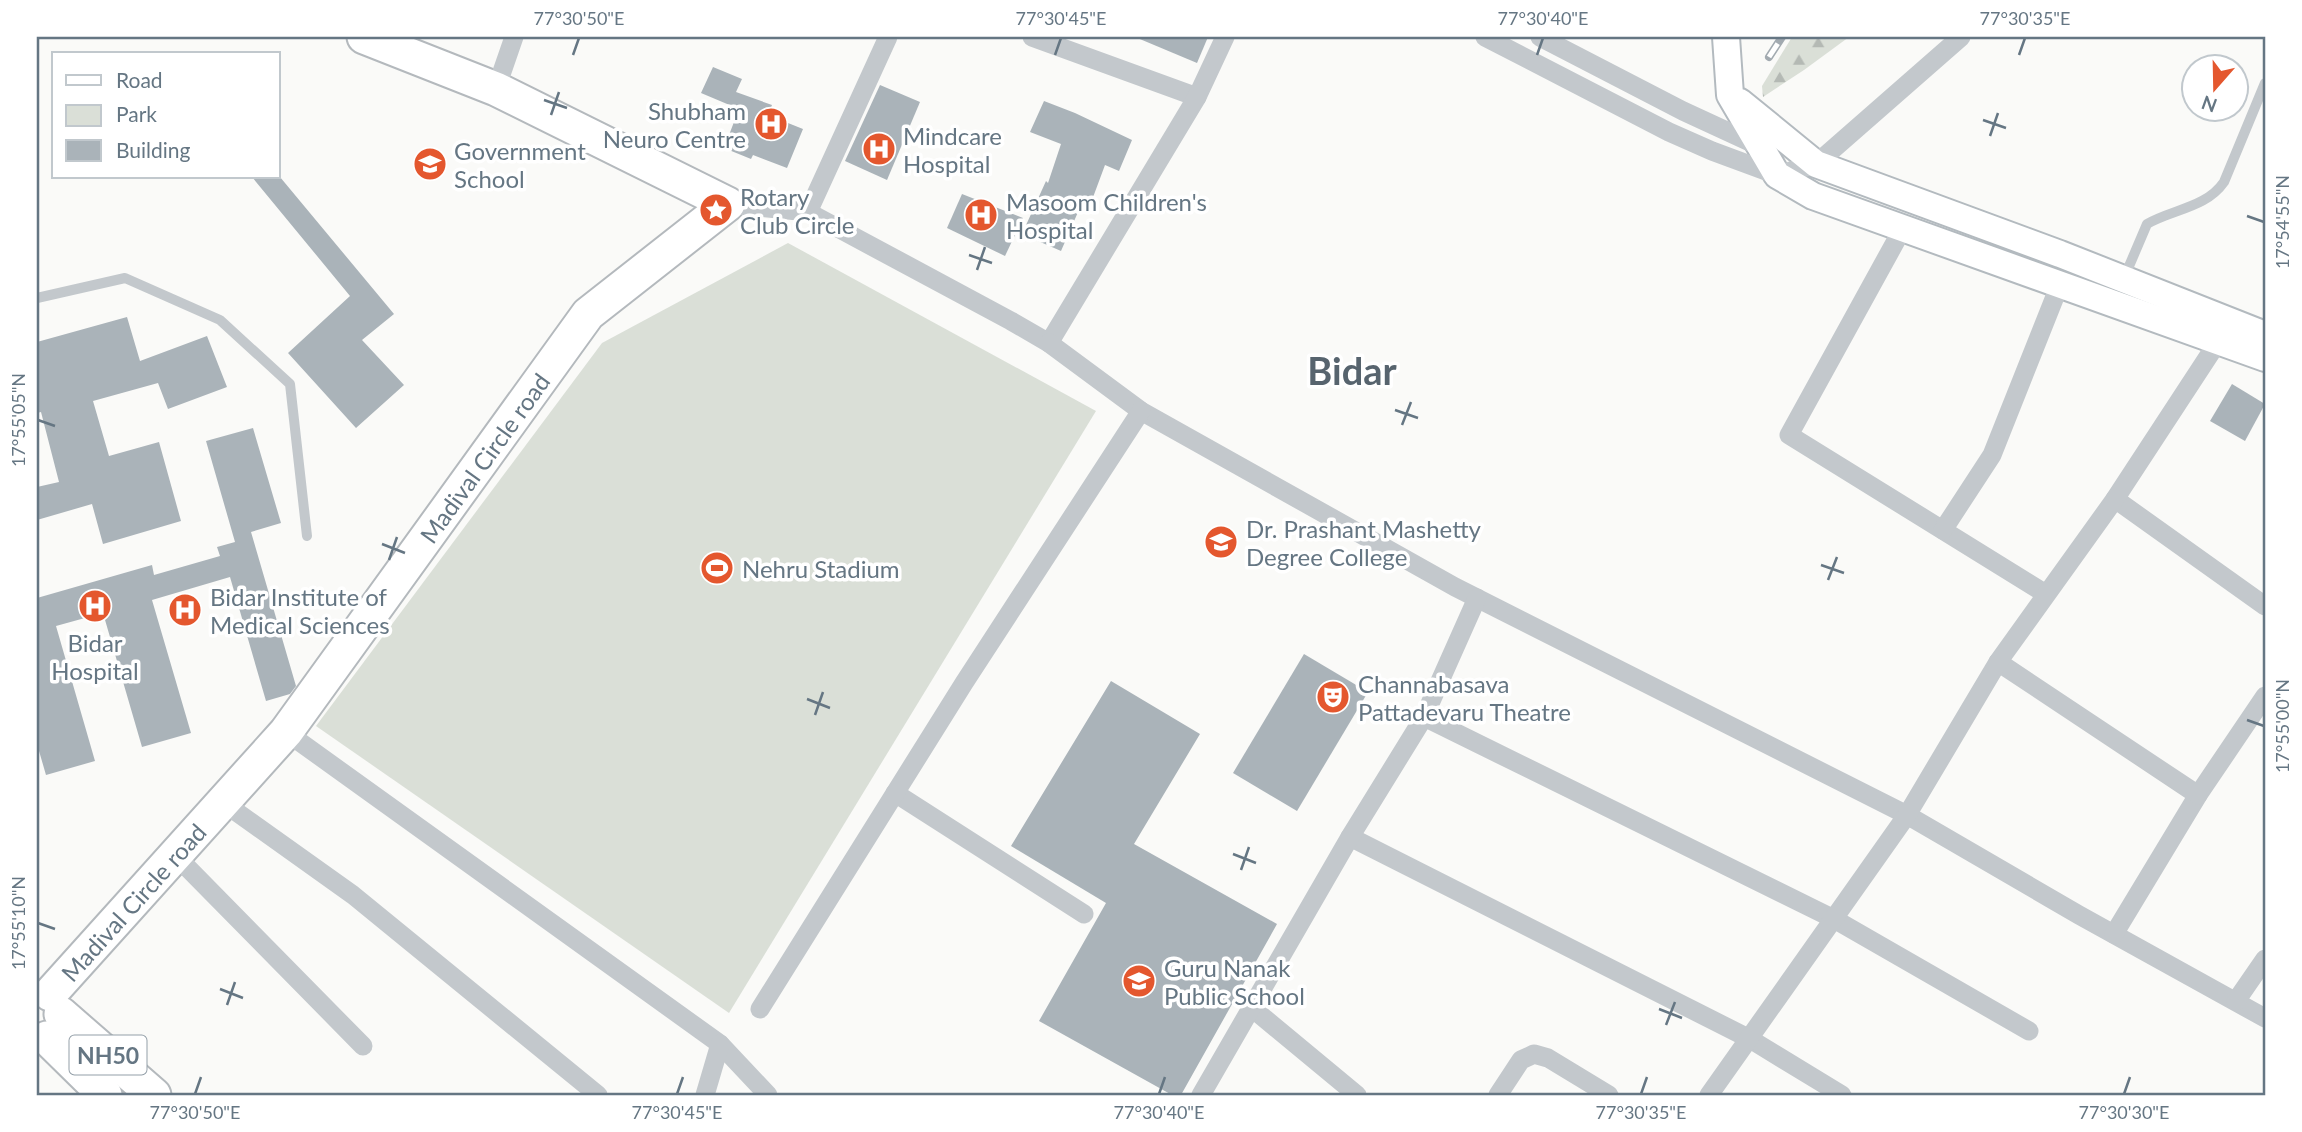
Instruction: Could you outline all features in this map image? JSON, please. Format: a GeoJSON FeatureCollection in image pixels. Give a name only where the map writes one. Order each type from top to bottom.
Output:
{"type":"FeatureCollection","features":[{"type":"Feature","properties":{"kind":"highway"},"geometry":{"type":"LineString","coordinates":[[364,37],[496,89],[728,204]]}},
{"type":"Feature","properties":{"kind":"highway","name":"Madival Circle road"},"geometry":{"type":"LineString","coordinates":[[47,1015],[176,856],[286,732],[588,314],[728,204]]}},
{"type":"Feature","properties":{"kind":"highway","name":"NH50"},"geometry":{"type":"LineString","coordinates":[[47,1015],[105,1095]]}},
{"type":"Feature","properties":{"kind":"highway","name":"NH50"},"geometry":{"type":"LineString","coordinates":[[47,1015],[154,1095]]}},
{"type":"Feature","properties":{"kind":"main road"},"geometry":{"type":"LineString","coordinates":[[1726,37],[1730,95],[1777,175],[1813,196],[2060,284],[2225,331],[2265,335]]}},
{"type":"Feature","properties":{"kind":"main road"},"geometry":{"type":"LineString","coordinates":[[1730,95],[1816,164],[2123,278],[2225,331],[2265,358]]}},
{"type":"Feature","properties":{"kind":"street"},"geometry":{"type":"LineString","coordinates":[[496,89],[514,37]]}},
{"type":"Feature","properties":{"kind":"street"},"geometry":{"type":"LineString","coordinates":[[808,212],[888,37]]}},
{"type":"Feature","properties":{"kind":"street"},"geometry":{"type":"LineString","coordinates":[[1032,37],[1197,97]]}},
{"type":"Feature","properties":{"kind":"street"},"geometry":{"type":"LineString","coordinates":[[1049,343],[1197,97],[1225,37]]}},
{"type":"Feature","properties":{"kind":"street"},"geometry":{"type":"LineString","coordinates":[[1485,37],[1669,132],[1777,175],[1816,164],[1961,37]]}},
{"type":"Feature","properties":{"kind":"street"},"geometry":{"type":"LineString","coordinates":[[1540,37],[1760,148],[1790,142]]}},
{"type":"Feature","properties":{"kind":"street"},"geometry":{"type":"LineString","coordinates":[[728,204],[808,212],[1049,343],[1140,411],[1477,598],[1907,815],[2265,1018]]}},
{"type":"Feature","properties":{"kind":"street"},"geometry":{"type":"LineString","coordinates":[[1903,228],[1789,435],[2046,594]]}},
{"type":"Feature","properties":{"kind":"street"},"geometry":{"type":"LineString","coordinates":[[1942,530],[1992,455],[2060,284]]}},
{"type":"Feature","properties":{"kind":"street"},"geometry":{"type":"LineString","coordinates":[[1709,1095],[1907,815],[1998,662],[2115,499],[2225,331]]}},
{"type":"Feature","properties":{"kind":"street"},"geometry":{"type":"LineString","coordinates":[[760,1009],[1140,411]]}},
{"type":"Feature","properties":{"kind":"street"},"geometry":{"type":"LineString","coordinates":[[2115,499],[2265,606]]}},
{"type":"Feature","properties":{"kind":"street"},"geometry":{"type":"LineString","coordinates":[[1201,1095],[1350,837],[1424,717],[1477,598]]}},
{"type":"Feature","properties":{"kind":"street"},"geometry":{"type":"LineString","coordinates":[[1998,662],[2198,795]]}},
{"type":"Feature","properties":{"kind":"street"},"geometry":{"type":"LineString","coordinates":[[2114,934],[2198,795],[2265,696]]}},
{"type":"Feature","properties":{"kind":"street"},"geometry":{"type":"LineString","coordinates":[[1424,717],[1834,919],[2029,1031]]}},
{"type":"Feature","properties":{"kind":"street"},"geometry":{"type":"LineString","coordinates":[[286,732],[720,1044],[768,1095]]}},
{"type":"Feature","properties":{"kind":"street"},"geometry":{"type":"LineString","coordinates":[[895,793],[1084,914]]}},
{"type":"Feature","properties":{"kind":"street"},"geometry":{"type":"LineString","coordinates":[[224,803],[353,895],[598,1095]]}},
{"type":"Feature","properties":{"kind":"street"},"geometry":{"type":"LineString","coordinates":[[1350,837],[1750,1039],[1842,1095]]}},
{"type":"Feature","properties":{"kind":"street"},"geometry":{"type":"LineString","coordinates":[[176,856],[362,1046]]}},
{"type":"Feature","properties":{"kind":"street"},"geometry":{"type":"LineString","coordinates":[[2236,1002],[2265,959]]}},
{"type":"Feature","properties":{"kind":"street"},"geometry":{"type":"LineString","coordinates":[[1252,1008],[1357,1095]]}},
{"type":"Feature","properties":{"kind":"street"},"geometry":{"type":"LineString","coordinates":[[705,1095],[720,1044]]}},
{"type":"Feature","properties":{"kind":"street"},"geometry":{"type":"LineString","coordinates":[[1498,1095],[1521,1060],[1534,1054],[1548,1058],[1609,1095]]}},
{"type":"Feature","properties":{"kind":"lane"},"geometry":{"type":"LineString","coordinates":[[2123,278],[2147,224],[2216,194],[2224,182],[2265,83]]}},
{"type":"Feature","properties":{"kind":"lane"},"geometry":{"type":"LineString","coordinates":[[37,298],[125,278],[220,320],[290,384],[307,536]]}},
{"type":"Feature","properties":{"kind":"green space"},"geometry":{"type":"Polygon","coordinates":[[[1792,37],[1849,37],[1763,97],[1762,86],[1792,37]]]}},
{"type":"Feature","properties":{"kind":"green space","name":"Nehru Stadium"},"geometry":{"type":"Polygon","coordinates":[[[788,243],[1096,411],[729,1013],[316,726],[602,343],[788,243]]]}},
{"type":"Feature","properties":{"kind":"building"},"geometry":{"type":"Polygon","coordinates":[[[1135,37],[1208,37],[1197,63],[1135,37]]]}},
{"type":"Feature","properties":{"kind":"building"},"geometry":{"type":"Polygon","coordinates":[[[713,67],[742,79],[736,92],[772,105],[768,115],[803,129],[787,168],[753,155],[751,159],[724,148],[739,109],[701,93],[713,67]]]}},
{"type":"Feature","properties":{"kind":"building"},"geometry":{"type":"Polygon","coordinates":[[[880,85],[920,102],[887,180],[845,161],[880,85]]]}},
{"type":"Feature","properties":{"kind":"building"},"geometry":{"type":"Polygon","coordinates":[[[1044,101],[1132,140],[1119,171],[1105,165],[1092,200],[1085,196],[1061,251],[1022,234],[1046,181],[1048,183],[1061,144],[1030,132],[1044,101]]]}},
{"type":"Feature","properties":{"kind":"building"},"geometry":{"type":"Polygon","coordinates":[[[280,177],[394,314],[362,340],[404,385],[356,428],[288,353],[350,296],[253,178],[280,177]]]}},
{"type":"Feature","properties":{"kind":"building"},"geometry":{"type":"Polygon","coordinates":[[[962,194],[1023,218],[1005,256],[947,228],[962,194]]]}},
{"type":"Feature","properties":{"kind":"building"},"geometry":{"type":"Polygon","coordinates":[[[127,317],[140,361],[207,336],[227,387],[168,409],[158,383],[93,401],[109,456],[159,442],[181,521],[103,544],[92,504],[37,520],[37,487],[59,482],[41,412],[37,413],[37,342],[127,317]]]}},
{"type":"Feature","properties":{"kind":"building"},"geometry":{"type":"Polygon","coordinates":[[[2232,384],[2265,404],[2245,441],[2210,421],[2232,384]]]}},
{"type":"Feature","properties":{"kind":"building","name":"Bidar Hospital"},"geometry":{"type":"Polygon","coordinates":[[[253,428],[281,523],[251,532],[296,686],[290,694],[266,701],[230,577],[152,600],[191,733],[142,747],[103,613],[56,626],[95,761],[46,775],[37,744],[37,598],[152,565],[154,575],[220,556],[217,547],[235,542],[206,441],[253,428]]]}},
{"type":"Feature","properties":{"kind":"building"},"geometry":{"type":"Polygon","coordinates":[[[1304,654],[1368,692],[1297,811],[1233,773],[1304,654]]]}},
{"type":"Feature","properties":{"kind":"building"},"geometry":{"type":"Polygon","coordinates":[[[1111,681],[1200,734],[1134,844],[1277,924],[1181,1095],[1172,1095],[1039,1021],[1106,903],[1011,846],[1111,681]]]}},
{"type":"Feature","properties":{"kind":"railway"},"geometry":{"type":"LineString","coordinates":[[1769,57],[1782,37]]}},
{"type":"Feature","properties":{"kind":"place","name":"Shubham Neuro Centre"},"geometry":{"type":"Point","coordinates":[771,124]}},
{"type":"Feature","properties":{"kind":"place","name":"Mindcare Hospital"},"geometry":{"type":"Point","coordinates":[879,149]}},
{"type":"Feature","properties":{"kind":"place","name":"Government School"},"geometry":{"type":"Point","coordinates":[430,164]}},
{"type":"Feature","properties":{"kind":"place","name":"Rotary Club Circle"},"geometry":{"type":"Point","coordinates":[716,210]}},
{"type":"Feature","properties":{"kind":"place","name":"Masoom Children's Hospital"},"geometry":{"type":"Point","coordinates":[981,215]}},
{"type":"Feature","properties":{"kind":"place","name":"Dr. Prashant Mashetty Degree College"},"geometry":{"type":"Point","coordinates":[1221,542]}},
{"type":"Feature","properties":{"kind":"place","name":"Nehru Stadium"},"geometry":{"type":"Point","coordinates":[717,568]}},
{"type":"Feature","properties":{"kind":"place","name":"Bidar Hospital"},"geometry":{"type":"Point","coordinates":[95,606]}},
{"type":"Feature","properties":{"kind":"place","name":"Bidar Institute of Medical Sciences"},"geometry":{"type":"Point","coordinates":[185,610]}},
{"type":"Feature","properties":{"kind":"place","name":"Channabasava Pattadevaru Theatre"},"geometry":{"type":"Point","coordinates":[1333,697]}},
{"type":"Feature","properties":{"kind":"place","name":"Guru Nanak Public School"},"geometry":{"type":"Point","coordinates":[1139,981]}},
{"type":"Feature","properties":{"kind":"district","name":"Bidar"},"geometry":{"type":"Point","coordinates":[1352,370]}}]}
